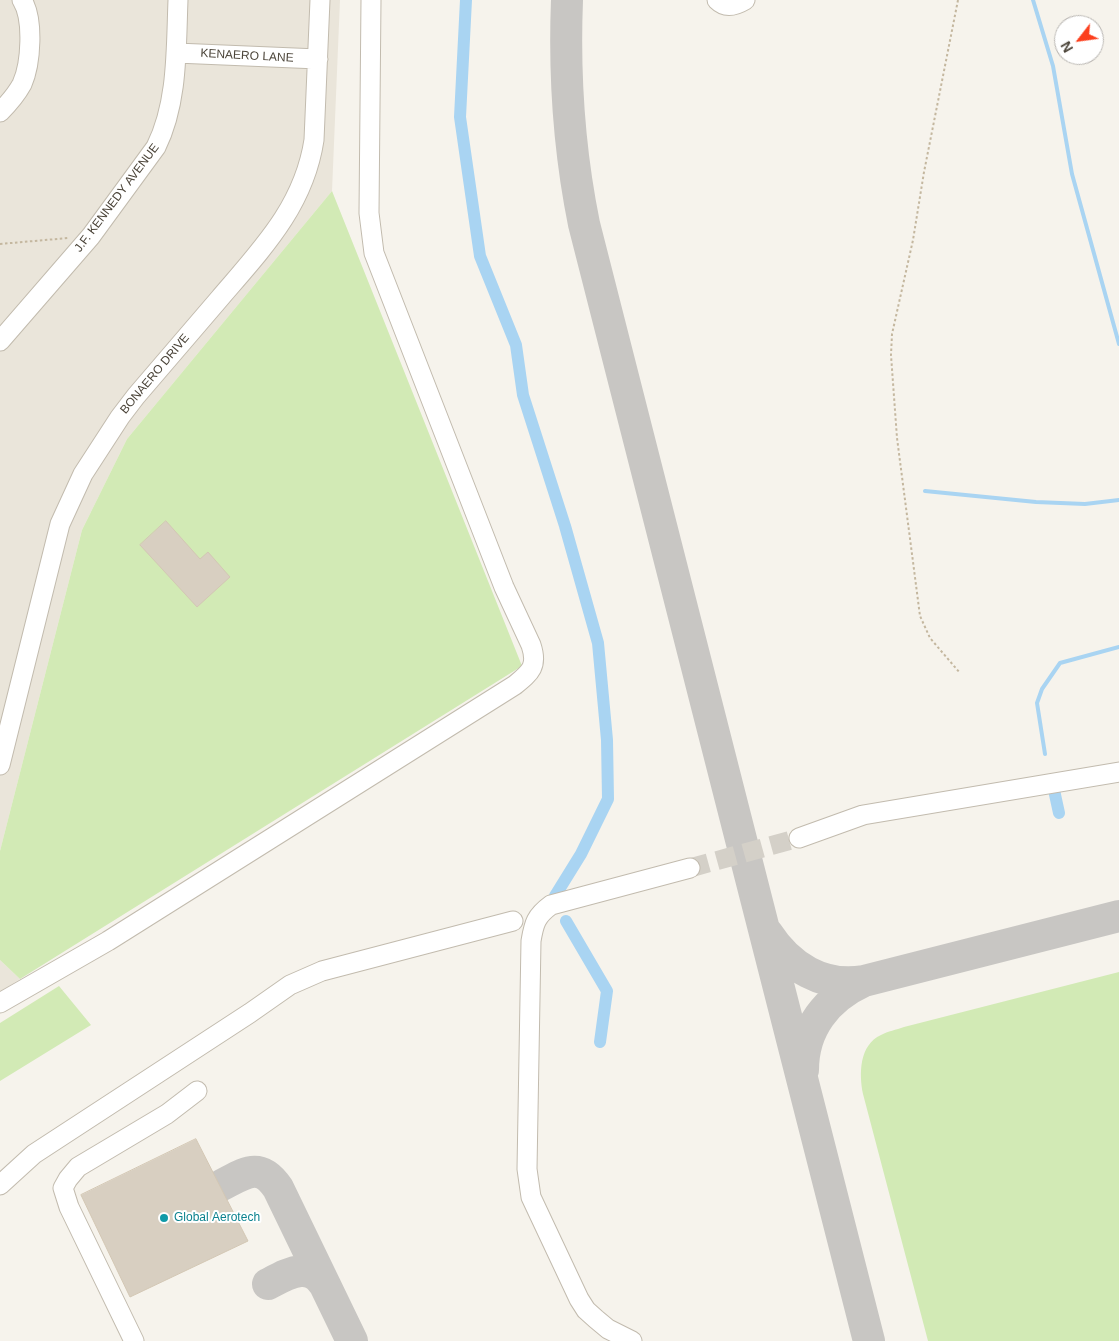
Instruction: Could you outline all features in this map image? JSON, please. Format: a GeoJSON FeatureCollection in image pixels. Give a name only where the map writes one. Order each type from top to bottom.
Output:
{"type":"FeatureCollection","features":[{"type":"Feature","properties":{"kind":"street"},"geometry":{"type":"LineString","coordinates":[[0,112],[18,92],[26,72],[30,26],[28,14],[22,0]]}},
{"type":"Feature","properties":{"kind":"street","name":"J.F. KENNEDY AVENUE"},"geometry":{"type":"LineString","coordinates":[[0,340],[91,236],[146,161],[162,134],[171,102],[176,53],[178,0]]}},
{"type":"Feature","properties":{"kind":"street","name":"BONAERO DRIVE"},"geometry":{"type":"LineString","coordinates":[[0,766],[42,591],[64,514],[83,474],[124,412],[267,244],[292,208],[308,167],[313,148],[320,0]]}},
{"type":"Feature","properties":{"kind":"street"},"geometry":{"type":"LineString","coordinates":[[0,1003],[125,931],[515,685],[527,676],[534,663],[531,645],[504,587],[374,253],[369,213],[371,0]]}},
{"type":"Feature","properties":{"kind":"street"},"geometry":{"type":"LineString","coordinates":[[717,0],[727,5],[735,5],[745,0]]}},
{"type":"Feature","properties":{"kind":"street","name":"KENAERO LANE"},"geometry":{"type":"LineString","coordinates":[[176,53],[318,59]]}},
{"type":"Feature","properties":{"kind":"street"},"geometry":{"type":"LineString","coordinates":[[799,838],[863,815],[1119,772]]}},
{"type":"Feature","properties":{"kind":"street"},"geometry":{"type":"LineString","coordinates":[[632,1341],[608,1329],[586,1310],[531,1198],[527,1169],[531,941],[535,922],[540,913],[551,905],[690,868]]}},
{"type":"Feature","properties":{"kind":"street"},"geometry":{"type":"LineString","coordinates":[[0,1185],[34,1154],[290,985],[330,968],[513,921]]}},
{"type":"Feature","properties":{"kind":"street"},"geometry":{"type":"LineString","coordinates":[[134,1341],[69,1207],[63,1188],[78,1167],[167,1114],[197,1091]]}},
{"type":"Feature","properties":{"kind":"path"},"geometry":{"type":"LineString","coordinates":[[958,0],[924,172],[913,240],[894,318],[891,355],[897,438],[920,616],[930,638],[960,673]]}},
{"type":"Feature","properties":{"kind":"path"},"geometry":{"type":"LineString","coordinates":[[0,244],[91,236]]}},
{"type":"Feature","properties":{"kind":"shaded area"},"geometry":{"type":"Polygon","coordinates":[[[0,0],[340,0],[332,191],[127,439],[82,530],[0,851],[0,0]]]}},
{"type":"Feature","properties":{"kind":"shaded area"},"geometry":{"type":"Polygon","coordinates":[[[0,960],[20,979],[0,992],[0,960]]]}},
{"type":"Feature","properties":{"kind":"green space"},"geometry":{"type":"Polygon","coordinates":[[[332,191],[522,666],[20,979],[0,960],[0,851],[82,530],[127,439],[332,191]]]}},
{"type":"Feature","properties":{"kind":"green space"},"geometry":{"type":"Polygon","coordinates":[[[1119,972],[1119,1341],[928,1341],[863,1094],[861,1069],[868,1046],[881,1035],[904,1027],[1119,972]]]}},
{"type":"Feature","properties":{"kind":"green space"},"geometry":{"type":"Polygon","coordinates":[[[59,986],[91,1025],[0,1081],[0,1023],[59,986]]]}},
{"type":"Feature","properties":{"kind":"building"},"geometry":{"type":"Polygon","coordinates":[[[166,521],[200,559],[208,552],[230,577],[197,607],[140,545],[166,521]]]}},
{"type":"Feature","properties":{"kind":"building","name":"Global Aerotech"},"geometry":{"type":"Polygon","coordinates":[[[196,1139],[248,1241],[130,1297],[81,1195],[196,1139]]]}},
{"type":"Feature","properties":{"kind":"waterway"},"geometry":{"type":"LineString","coordinates":[[466,0],[460,117],[480,256],[516,345],[523,395],[565,526],[598,643],[607,740],[608,799],[581,854],[555,896]]}},
{"type":"Feature","properties":{"kind":"waterway"},"geometry":{"type":"LineString","coordinates":[[1033,0],[1053,66],[1072,174],[1119,344]]}},
{"type":"Feature","properties":{"kind":"waterway"},"geometry":{"type":"LineString","coordinates":[[925,491],[1036,502],[1085,504],[1119,500]]}},
{"type":"Feature","properties":{"kind":"waterway"},"geometry":{"type":"LineString","coordinates":[[1045,754],[1037,703],[1042,689],[1060,663],[1119,647]]}},
{"type":"Feature","properties":{"kind":"waterway"},"geometry":{"type":"LineString","coordinates":[[1054,790],[1059,813]]}},
{"type":"Feature","properties":{"kind":"waterway"},"geometry":{"type":"LineString","coordinates":[[566,921],[607,991],[600,1042]]}},
{"type":"Feature","properties":{"kind":"taxiway"},"geometry":{"type":"LineString","coordinates":[[567,0],[566,57],[571,141],[584,224],[869,1341]]}},
{"type":"Feature","properties":{"kind":"taxiway"},"geometry":{"type":"LineString","coordinates":[[803,1070],[807,1041],[820,1016],[839,996],[864,981],[1119,916]]}},
{"type":"Feature","properties":{"kind":"taxiway"},"geometry":{"type":"LineString","coordinates":[[767,933],[786,956],[808,972],[821,978],[835,981],[864,981]]}},
{"type":"Feature","properties":{"kind":"taxiway"},"geometry":{"type":"LineString","coordinates":[[220,1186],[251,1172],[264,1174],[271,1179],[278,1188],[352,1341]]}},
{"type":"Feature","properties":{"kind":"taxiway"},"geometry":{"type":"LineString","coordinates":[[268,1284],[291,1273],[306,1271],[320,1279],[326,1287]]}},
{"type":"Feature","properties":{"kind":"tunnel"},"geometry":{"type":"LineString","coordinates":[[690,868],[799,838]]}},
{"type":"Feature","properties":{"kind":"place","name":"Global Aerotech"},"geometry":{"type":"Point","coordinates":[164,1218]}}]}
